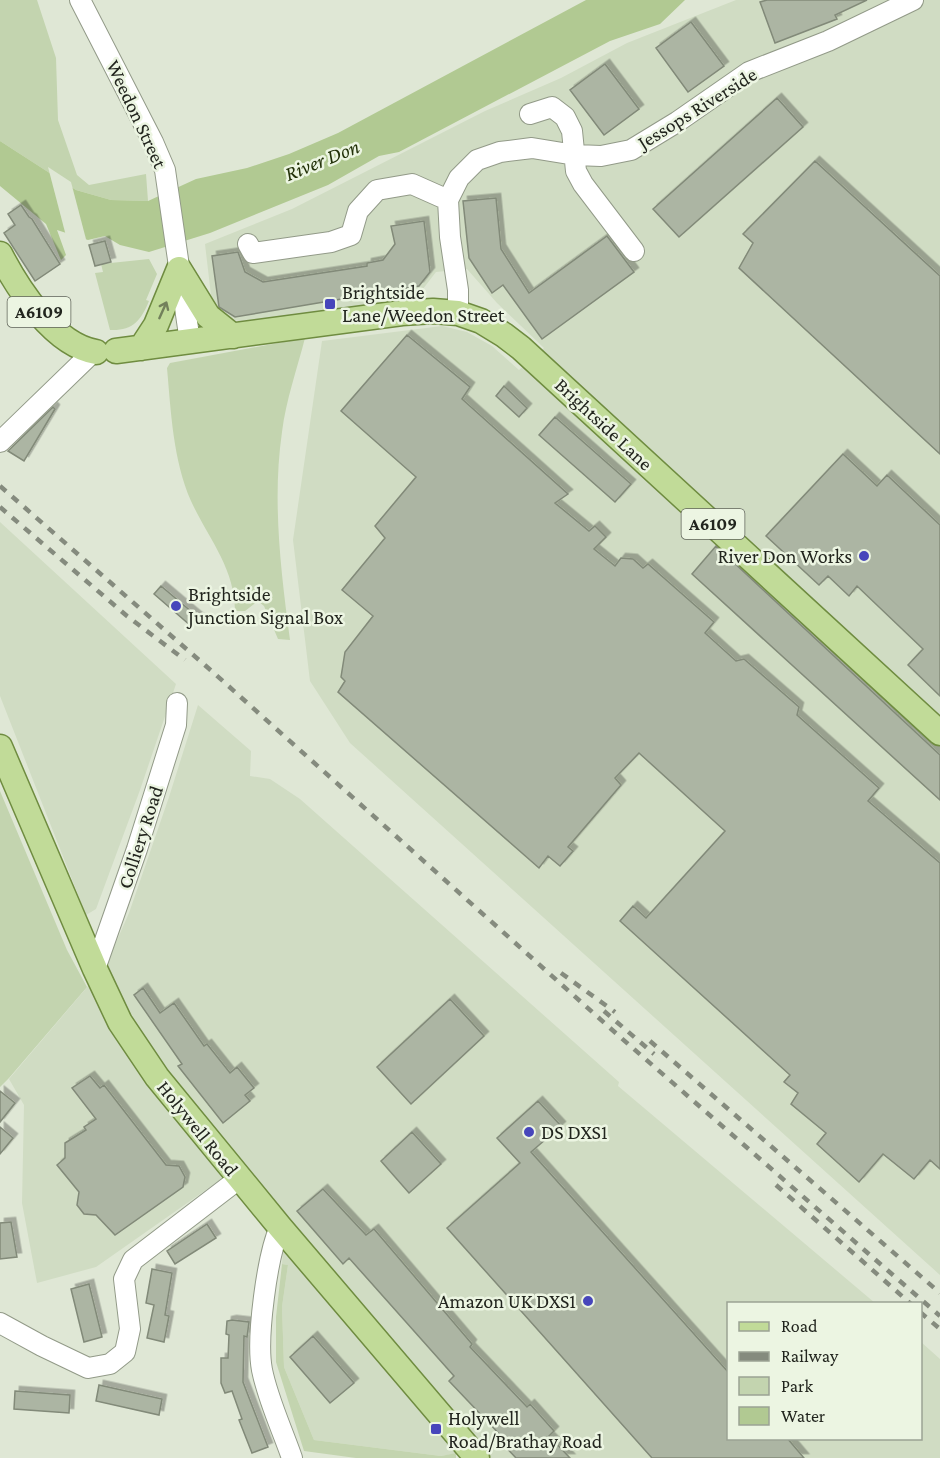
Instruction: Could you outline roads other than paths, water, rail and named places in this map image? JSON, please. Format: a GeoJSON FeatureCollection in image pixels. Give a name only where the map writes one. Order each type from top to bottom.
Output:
{"type":"FeatureCollection","features":[{"type":"Feature","properties":{"kind":"main road"},"geometry":{"type":"LineString","coordinates":[[178,262],[208,316],[233,336]]}},
{"type":"Feature","properties":{"kind":"main road"},"geometry":{"type":"LineString","coordinates":[[141,348],[156,325],[178,262]]}},
{"type":"Feature","properties":{"kind":"main road","name":"A6109"},"geometry":{"type":"LineString","coordinates":[[3,267],[48,323],[76,345],[102,352],[190,342]]}},
{"type":"Feature","properties":{"kind":"main road","name":"Brightside Lane"},"geometry":{"type":"LineString","coordinates":[[190,342],[402,313],[458,313],[481,321],[512,340],[940,733]]}},
{"type":"Feature","properties":{"kind":"main road","name":"Holywell Road"},"geometry":{"type":"LineString","coordinates":[[0,747],[120,1022],[156,1077],[280,1227],[477,1458]]}},
{"type":"Feature","properties":{"kind":"street","name":"Weedon Street"},"geometry":{"type":"LineString","coordinates":[[80,0],[153,141],[165,170],[190,342]]}},
{"type":"Feature","properties":{"kind":"street","name":"Jessops Riverside"},"geometry":{"type":"LineString","coordinates":[[448,200],[459,178],[477,160],[493,154],[532,148],[575,155],[601,156],[631,150],[677,122],[749,72],[828,41],[913,0]]}},
{"type":"Feature","properties":{"kind":"street"},"geometry":{"type":"LineString","coordinates":[[530,114],[552,107],[565,117],[572,131],[576,171],[583,184],[634,251]]}},
{"type":"Feature","properties":{"kind":"street"},"geometry":{"type":"LineString","coordinates":[[248,244],[253,253],[331,242],[351,235],[358,211],[377,190],[412,184],[448,200],[450,237],[458,290],[458,313]]}},
{"type":"Feature","properties":{"kind":"street"},"geometry":{"type":"LineString","coordinates":[[0,442],[102,352]]}},
{"type":"Feature","properties":{"kind":"street","name":"Colliery Road"},"geometry":{"type":"LineString","coordinates":[[95,969],[176,725],[177,703]]}},
{"type":"Feature","properties":{"kind":"street"},"geometry":{"type":"LineString","coordinates":[[0,1323],[88,1368],[110,1364],[125,1352],[130,1329],[124,1280],[133,1260],[240,1178]]}},
{"type":"Feature","properties":{"kind":"street"},"geometry":{"type":"LineString","coordinates":[[280,1227],[274,1241],[267,1276],[261,1366],[292,1458]]}},
{"type":"Feature","properties":{"kind":"water","name":"River Don"},"geometry":{"type":"Polygon","coordinates":[[[586,0],[685,0],[660,24],[610,41],[399,152],[379,156],[328,185],[210,233],[149,252],[120,245],[105,236],[88,240],[57,230],[66,255],[61,260],[46,224],[0,186],[0,141],[76,190],[111,200],[148,201],[196,179],[247,168],[289,154],[338,133],[586,0]]]}},
{"type":"Feature","properties":{"kind":"railway"},"geometry":{"type":"LineString","coordinates":[[0,486],[215,674],[619,1036],[940,1316]]}},
{"type":"Feature","properties":{"kind":"railway"},"geometry":{"type":"LineString","coordinates":[[0,507],[127,616],[185,660]]}},
{"type":"Feature","properties":{"kind":"railway"},"geometry":{"type":"LineString","coordinates":[[561,973],[615,1012]]}},
{"type":"Feature","properties":{"kind":"railway"},"geometry":{"type":"LineString","coordinates":[[604,1011],[654,1054]]}},
{"type":"Feature","properties":{"kind":"railway"},"geometry":{"type":"LineString","coordinates":[[650,1041],[940,1293]]}},
{"type":"Feature","properties":{"kind":"railway"},"geometry":{"type":"LineString","coordinates":[[776,1185],[909,1302]]}},
{"type":"Feature","properties":{"kind":"railway"},"geometry":{"type":"LineString","coordinates":[[922,1314],[940,1329]]}},
{"type":"Feature","properties":{"kind":"place","name":"Brightside Lane/Weedon Street"},"geometry":{"type":"Point","coordinates":[330,304]}},
{"type":"Feature","properties":{"kind":"place","name":"River Don Works"},"geometry":{"type":"Point","coordinates":[864,556]}},
{"type":"Feature","properties":{"kind":"place","name":"Brightside Junction Signal Box"},"geometry":{"type":"Point","coordinates":[176,606]}},
{"type":"Feature","properties":{"kind":"place","name":"DS DXS1"},"geometry":{"type":"Point","coordinates":[529,1132]}},
{"type":"Feature","properties":{"kind":"place","name":"Amazon UK DXS1"},"geometry":{"type":"Point","coordinates":[588,1301]}},
{"type":"Feature","properties":{"kind":"place","name":"Holywell Road/Brathay Road"},"geometry":{"type":"Point","coordinates":[436,1429]}}]}
